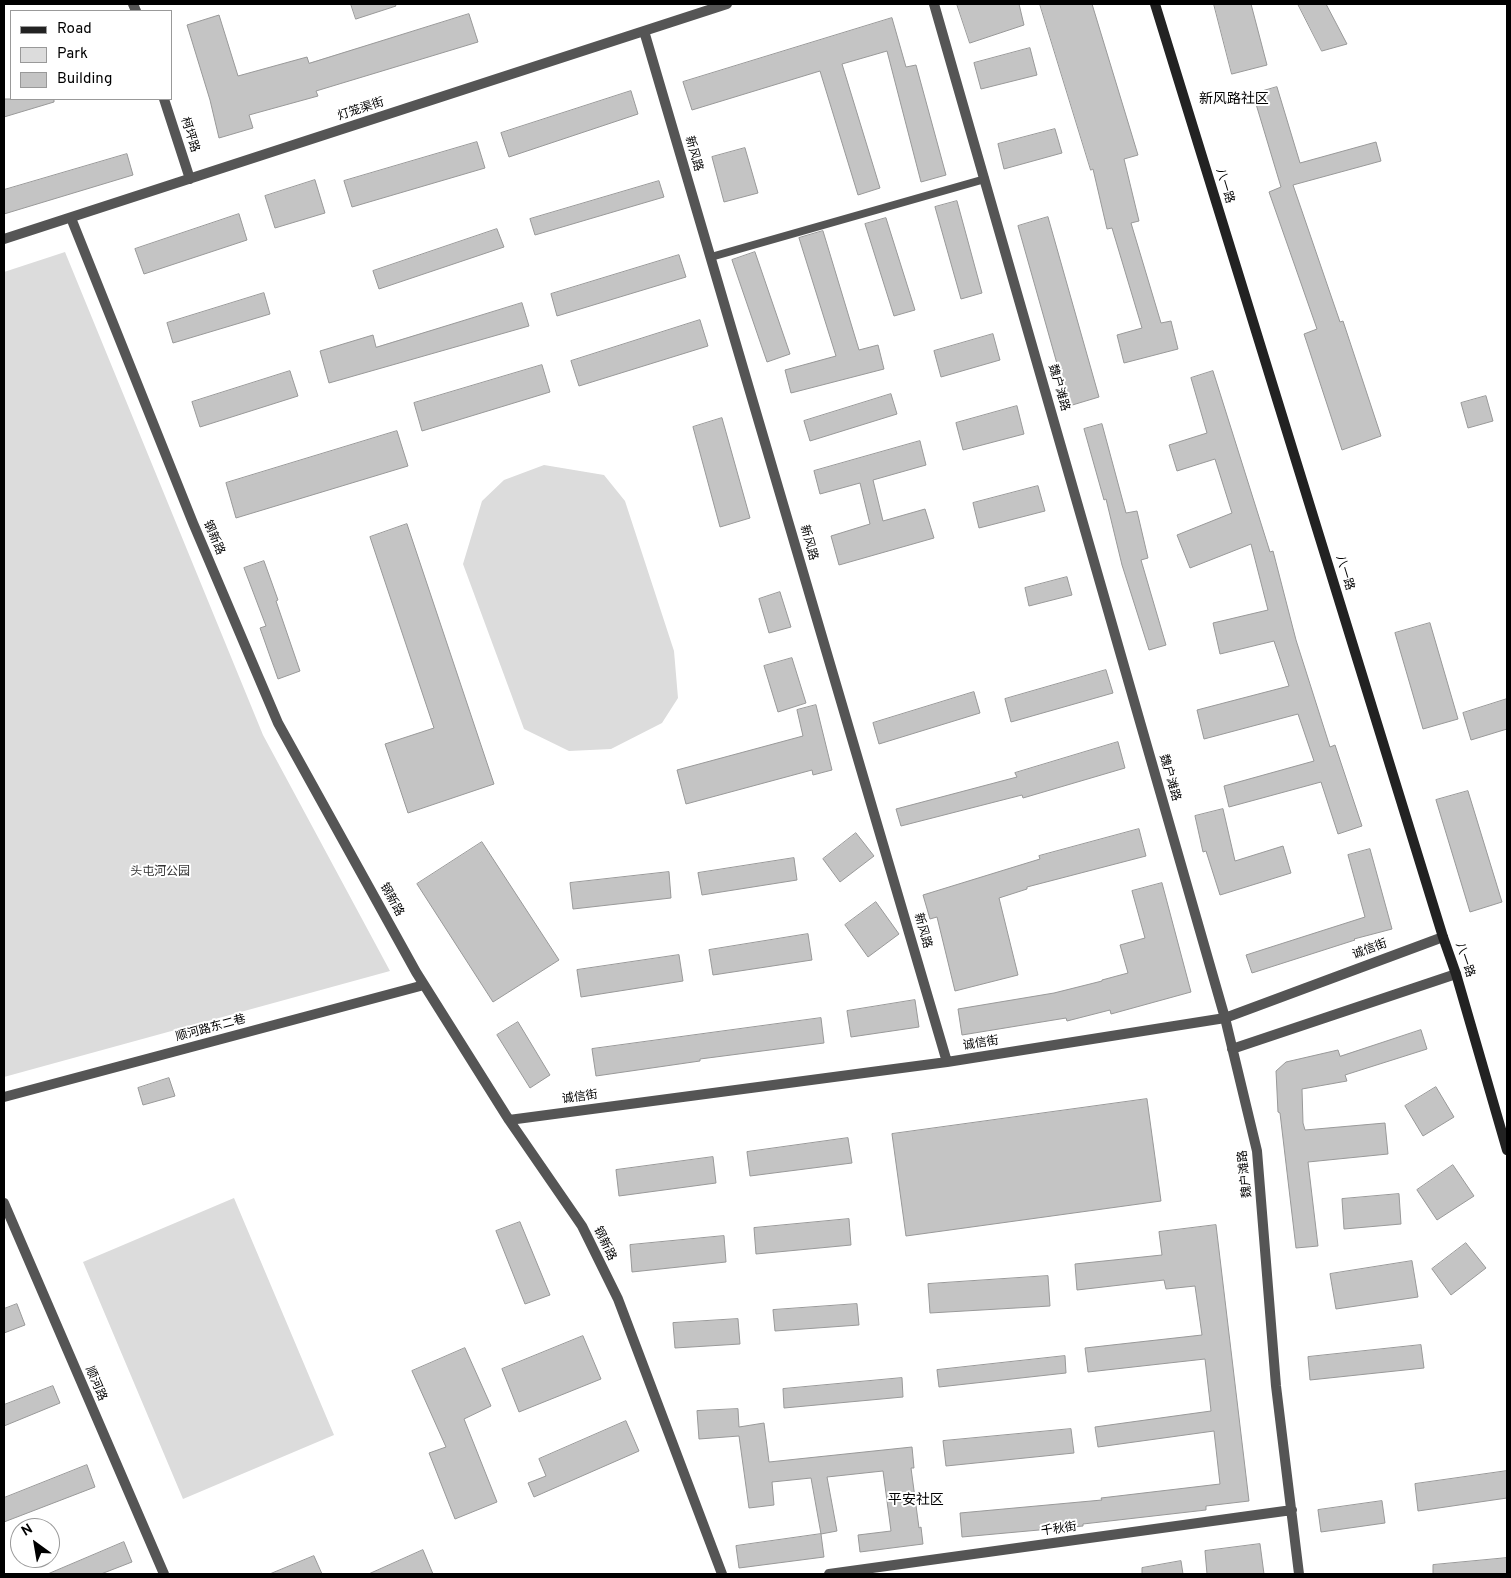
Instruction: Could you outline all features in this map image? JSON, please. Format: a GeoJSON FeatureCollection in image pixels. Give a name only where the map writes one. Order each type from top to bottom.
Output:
{"type":"FeatureCollection","features":[{"type":"Feature","properties":{"kind":"street","name":"灯笼渠街"},"geometry":{"type":"LineString","coordinates":[[4,239],[727,4]]}},
{"type":"Feature","properties":{"kind":"street","name":"魏户滩路"},"geometry":{"type":"LineString","coordinates":[[934,4],[1225,1018],[1257,1151],[1276,1386],[1299,1574]]}},
{"type":"Feature","properties":{"kind":"street","name":"八一路"},"geometry":{"type":"LineString","coordinates":[[1155,4],[1456,974],[1507,1150]]}},
{"type":"Feature","properties":{"kind":"street","name":"新风路"},"geometry":{"type":"LineString","coordinates":[[644,31],[947,1062]]}},
{"type":"Feature","properties":{"kind":"street","name":"柯坪路"},"geometry":{"type":"LineString","coordinates":[[164,100],[190,179]]}},
{"type":"Feature","properties":{"kind":"street","name":"钢新路"},"geometry":{"type":"LineString","coordinates":[[71,218],[193,523],[278,723],[424,985],[509,1120],[582,1226],[618,1299],[722,1574]]}},
{"type":"Feature","properties":{"kind":"street","name":"诚信街"},"geometry":{"type":"LineString","coordinates":[[509,1120],[947,1062],[1225,1018],[1443,937]]}},
{"type":"Feature","properties":{"kind":"street"},"geometry":{"type":"LineString","coordinates":[[1232,1049],[1456,974]]}},
{"type":"Feature","properties":{"kind":"street","name":"顺河路东二巷"},"geometry":{"type":"LineString","coordinates":[[4,1097],[424,985]]}},
{"type":"Feature","properties":{"kind":"street","name":"顺河路"},"geometry":{"type":"LineString","coordinates":[[4,1203],[164,1574]]}},
{"type":"Feature","properties":{"kind":"street","name":"千秋街"},"geometry":{"type":"LineString","coordinates":[[829,1574],[1292,1510]]}},
{"type":"Feature","properties":{"kind":"lane"},"geometry":{"type":"LineString","coordinates":[[710,257],[984,179]]}},
{"type":"Feature","properties":{"kind":"green space","name":"头屯河公园"},"geometry":{"type":"Polygon","coordinates":[[[65,252],[263,735],[390,971],[4,1077],[4,272],[65,252]]]}},
{"type":"Feature","properties":{"kind":"green space"},"geometry":{"type":"Polygon","coordinates":[[[544,465],[604,475],[625,501],[674,651],[678,698],[662,723],[611,749],[569,751],[524,729],[463,564],[482,501],[504,480],[544,465]]]}},
{"type":"Feature","properties":{"kind":"green space"},"geometry":{"type":"Polygon","coordinates":[[[234,1198],[334,1435],[183,1499],[83,1262],[234,1198]]]}},
{"type":"Feature","properties":{"kind":"building"},"geometry":{"type":"Polygon","coordinates":[[[351,4],[395,4],[396,6],[356,19],[351,4]]]}},
{"type":"Feature","properties":{"kind":"building"},"geometry":{"type":"Polygon","coordinates":[[[957,4],[1019,4],[1024,25],[970,43],[957,4]]]}},
{"type":"Feature","properties":{"kind":"building"},"geometry":{"type":"Polygon","coordinates":[[[1040,4],[1092,4],[1138,155],[1124,159],[1139,221],[1131,223],[1161,323],[1171,321],[1178,349],[1124,363],[1117,335],[1142,328],[1112,228],[1107,229],[1093,169],[1091,170],[1040,4]]]}},
{"type":"Feature","properties":{"kind":"building"},"geometry":{"type":"Polygon","coordinates":[[[1214,4],[1251,4],[1267,65],[1232,74],[1214,4]]]}},
{"type":"Feature","properties":{"kind":"building"},"geometry":{"type":"Polygon","coordinates":[[[1298,4],[1326,4],[1347,44],[1322,51],[1298,4]]]}},
{"type":"Feature","properties":{"kind":"building"},"geometry":{"type":"Polygon","coordinates":[[[469,14],[478,42],[316,91],[318,96],[249,115],[253,128],[219,138],[210,100],[187,25],[219,15],[238,76],[307,57],[309,63],[469,14]]]}},
{"type":"Feature","properties":{"kind":"building"},"geometry":{"type":"Polygon","coordinates":[[[892,18],[906,67],[916,65],[946,175],[921,182],[887,51],[842,64],[880,188],[858,195],[820,71],[692,110],[683,82],[892,18]]]}},
{"type":"Feature","properties":{"kind":"building"},"geometry":{"type":"Polygon","coordinates":[[[1030,48],[1037,75],[981,89],[974,63],[1030,48]]]}},
{"type":"Feature","properties":{"kind":"building"},"geometry":{"type":"Polygon","coordinates":[[[1277,87],[1300,163],[1376,142],[1381,161],[1293,185],[1340,322],[1343,321],[1381,436],[1342,450],[1304,334],[1317,329],[1269,192],[1281,187],[1253,94],[1277,87]]]}},
{"type":"Feature","properties":{"kind":"building"},"geometry":{"type":"Polygon","coordinates":[[[631,91],[638,114],[509,157],[501,133],[631,91]]]}},
{"type":"Feature","properties":{"kind":"building"},"geometry":{"type":"Polygon","coordinates":[[[4,99],[54,100],[54,102],[4,117],[4,99]]]}},
{"type":"Feature","properties":{"kind":"building"},"geometry":{"type":"Polygon","coordinates":[[[1055,129],[1062,153],[1004,169],[998,144],[1055,129]]]}},
{"type":"Feature","properties":{"kind":"building"},"geometry":{"type":"Polygon","coordinates":[[[477,142],[485,168],[352,207],[344,181],[477,142]]]}},
{"type":"Feature","properties":{"kind":"building"},"geometry":{"type":"Polygon","coordinates":[[[745,148],[758,193],[724,202],[712,157],[745,148]]]}},
{"type":"Feature","properties":{"kind":"building"},"geometry":{"type":"Polygon","coordinates":[[[127,154],[133,175],[4,214],[4,190],[127,154]]]}},
{"type":"Feature","properties":{"kind":"building"},"geometry":{"type":"Polygon","coordinates":[[[315,180],[325,213],[275,228],[265,196],[315,180]]]}},
{"type":"Feature","properties":{"kind":"building"},"geometry":{"type":"Polygon","coordinates":[[[659,181],[664,197],[535,235],[530,219],[659,181]]]}},
{"type":"Feature","properties":{"kind":"building"},"geometry":{"type":"Polygon","coordinates":[[[957,201],[982,293],[961,299],[935,207],[957,201]]]}},
{"type":"Feature","properties":{"kind":"building"},"geometry":{"type":"Polygon","coordinates":[[[239,214],[247,240],[144,274],[135,249],[239,214]]]}},
{"type":"Feature","properties":{"kind":"building"},"geometry":{"type":"Polygon","coordinates":[[[1048,217],[1099,397],[1069,406],[1018,226],[1048,217]]]}},
{"type":"Feature","properties":{"kind":"building"},"geometry":{"type":"Polygon","coordinates":[[[886,218],[915,310],[894,316],[865,224],[886,218]]]}},
{"type":"Feature","properties":{"kind":"building"},"geometry":{"type":"Polygon","coordinates":[[[497,229],[504,247],[379,289],[373,271],[497,229]]]}},
{"type":"Feature","properties":{"kind":"building"},"geometry":{"type":"Polygon","coordinates":[[[823,231],[859,350],[878,345],[884,369],[791,393],[785,370],[836,356],[799,238],[823,231]]]}},
{"type":"Feature","properties":{"kind":"building"},"geometry":{"type":"Polygon","coordinates":[[[755,252],[790,354],[767,362],[732,260],[755,252]]]}},
{"type":"Feature","properties":{"kind":"building"},"geometry":{"type":"Polygon","coordinates":[[[679,255],[686,277],[557,316],[551,294],[679,255]]]}},
{"type":"Feature","properties":{"kind":"building"},"geometry":{"type":"Polygon","coordinates":[[[264,293],[270,314],[173,343],[167,323],[264,293]]]}},
{"type":"Feature","properties":{"kind":"building"},"geometry":{"type":"Polygon","coordinates":[[[522,303],[529,326],[329,383],[320,351],[373,335],[376,347],[522,303]]]}},
{"type":"Feature","properties":{"kind":"building"},"geometry":{"type":"Polygon","coordinates":[[[700,320],[708,346],[579,386],[571,361],[700,320]]]}},
{"type":"Feature","properties":{"kind":"building"},"geometry":{"type":"Polygon","coordinates":[[[993,334],[1000,360],[941,377],[934,351],[993,334]]]}},
{"type":"Feature","properties":{"kind":"building"},"geometry":{"type":"Polygon","coordinates":[[[542,365],[550,392],[422,431],[414,403],[542,365]]]}},
{"type":"Feature","properties":{"kind":"building"},"geometry":{"type":"Polygon","coordinates":[[[290,371],[298,396],[200,427],[192,402],[290,371]]]}},
{"type":"Feature","properties":{"kind":"building"},"geometry":{"type":"Polygon","coordinates":[[[1213,371],[1270,552],[1273,551],[1296,640],[1330,747],[1335,745],[1362,826],[1338,834],[1321,782],[1229,807],[1224,786],[1314,761],[1298,714],[1204,739],[1197,710],[1289,686],[1274,641],[1220,654],[1213,623],[1268,610],[1251,544],[1190,568],[1177,535],[1232,513],[1215,459],[1177,471],[1169,445],[1207,433],[1191,378],[1213,371]]]}},
{"type":"Feature","properties":{"kind":"building"},"geometry":{"type":"Polygon","coordinates":[[[891,394],[897,414],[810,441],[804,421],[891,394]]]}},
{"type":"Feature","properties":{"kind":"building"},"geometry":{"type":"Polygon","coordinates":[[[1486,396],[1493,421],[1468,428],[1461,403],[1486,396]]]}},
{"type":"Feature","properties":{"kind":"building"},"geometry":{"type":"Polygon","coordinates":[[[1017,406],[1024,434],[963,450],[956,423],[1017,406]]]}},
{"type":"Feature","properties":{"kind":"building"},"geometry":{"type":"Polygon","coordinates":[[[722,418],[750,518],[720,527],[693,427],[722,418]]]}},
{"type":"Feature","properties":{"kind":"building"},"geometry":{"type":"Polygon","coordinates":[[[1102,424],[1126,513],[1137,511],[1148,558],[1141,560],[1166,645],[1149,650],[1122,565],[1106,499],[1104,500],[1084,429],[1102,424]]]}},
{"type":"Feature","properties":{"kind":"building"},"geometry":{"type":"Polygon","coordinates":[[[397,431],[408,466],[236,518],[226,483],[397,431]]]}},
{"type":"Feature","properties":{"kind":"building"},"geometry":{"type":"Polygon","coordinates":[[[920,441],[926,465],[873,480],[883,521],[925,509],[934,538],[839,565],[831,536],[870,524],[860,483],[820,494],[814,471],[920,441]]]}},
{"type":"Feature","properties":{"kind":"building"},"geometry":{"type":"Polygon","coordinates":[[[1038,486],[1045,511],[979,528],[973,503],[1038,486]]]}},
{"type":"Feature","properties":{"kind":"building"},"geometry":{"type":"Polygon","coordinates":[[[407,524],[494,784],[408,813],[385,744],[434,728],[370,537],[407,524]]]}},
{"type":"Feature","properties":{"kind":"building"},"geometry":{"type":"Polygon","coordinates":[[[264,561],[300,671],[278,679],[260,628],[266,626],[244,568],[264,561]]]}},
{"type":"Feature","properties":{"kind":"building"},"geometry":{"type":"Polygon","coordinates":[[[1067,577],[1072,595],[1029,606],[1025,588],[1067,577]]]}},
{"type":"Feature","properties":{"kind":"building"},"geometry":{"type":"Polygon","coordinates":[[[780,592],[791,627],[769,633],[759,599],[780,592]]]}},
{"type":"Feature","properties":{"kind":"building"},"geometry":{"type":"Polygon","coordinates":[[[1430,623],[1458,719],[1423,729],[1395,633],[1430,623]]]}},
{"type":"Feature","properties":{"kind":"building"},"geometry":{"type":"Polygon","coordinates":[[[792,658],[806,703],[778,712],[764,666],[792,658]]]}},
{"type":"Feature","properties":{"kind":"building"},"geometry":{"type":"Polygon","coordinates":[[[1106,670],[1113,693],[1011,722],[1005,699],[1106,670]]]}},
{"type":"Feature","properties":{"kind":"building"},"geometry":{"type":"Polygon","coordinates":[[[974,692],[980,713],[879,744],[873,723],[974,692]]]}},
{"type":"Feature","properties":{"kind":"building"},"geometry":{"type":"Polygon","coordinates":[[[1507,699],[1507,729],[1471,740],[1463,713],[1507,699]]]}},
{"type":"Feature","properties":{"kind":"building"},"geometry":{"type":"Polygon","coordinates":[[[816,705],[832,770],[813,775],[812,770],[686,804],[677,770],[803,736],[797,710],[816,705]]]}},
{"type":"Feature","properties":{"kind":"building"},"geometry":{"type":"Polygon","coordinates":[[[1118,742],[1125,768],[1023,798],[1022,795],[901,826],[896,809],[1017,777],[1015,773],[1118,742]]]}},
{"type":"Feature","properties":{"kind":"building"},"geometry":{"type":"Polygon","coordinates":[[[1468,791],[1502,902],[1470,912],[1436,800],[1468,791]]]}},
{"type":"Feature","properties":{"kind":"building"},"geometry":{"type":"Polygon","coordinates":[[[1223,809],[1235,861],[1283,846],[1291,873],[1220,895],[1206,851],[1203,852],[1195,816],[1223,809]]]}},
{"type":"Feature","properties":{"kind":"building"},"geometry":{"type":"Polygon","coordinates":[[[1139,829],[1146,856],[1027,887],[1027,889],[999,898],[1018,975],[955,991],[937,917],[930,919],[923,895],[1040,859],[1039,856],[1139,829]]]}},
{"type":"Feature","properties":{"kind":"building"},"geometry":{"type":"Polygon","coordinates":[[[856,833],[874,856],[840,882],[823,859],[856,833]]]}},
{"type":"Feature","properties":{"kind":"building"},"geometry":{"type":"Polygon","coordinates":[[[482,842],[559,960],[493,1002],[417,884],[482,842]]]}},
{"type":"Feature","properties":{"kind":"building"},"geometry":{"type":"Polygon","coordinates":[[[1370,849],[1392,929],[1354,939],[1252,973],[1246,955],[1365,917],[1348,855],[1370,849]]]}},
{"type":"Feature","properties":{"kind":"building"},"geometry":{"type":"Polygon","coordinates":[[[794,858],[797,880],[702,895],[698,873],[794,858]]]}},
{"type":"Feature","properties":{"kind":"building"},"geometry":{"type":"Polygon","coordinates":[[[669,872],[671,898],[573,909],[570,883],[669,872]]]}},
{"type":"Feature","properties":{"kind":"building"},"geometry":{"type":"Polygon","coordinates":[[[1162,883],[1191,992],[1111,1014],[1110,1010],[1067,1021],[1066,1018],[962,1035],[958,1009],[1054,993],[1128,973],[1120,945],[1145,938],[1132,891],[1162,883]]]}},
{"type":"Feature","properties":{"kind":"building"},"geometry":{"type":"Polygon","coordinates":[[[876,902],[899,934],[868,957],[845,925],[876,902]]]}},
{"type":"Feature","properties":{"kind":"building"},"geometry":{"type":"Polygon","coordinates":[[[808,934],[812,960],[713,975],[709,950],[808,934]]]}},
{"type":"Feature","properties":{"kind":"building"},"geometry":{"type":"Polygon","coordinates":[[[679,955],[683,981],[581,997],[577,970],[679,955]]]}},
{"type":"Feature","properties":{"kind":"building"},"geometry":{"type":"Polygon","coordinates":[[[915,1000],[919,1027],[851,1037],[847,1011],[915,1000]]]}},
{"type":"Feature","properties":{"kind":"building"},"geometry":{"type":"Polygon","coordinates":[[[821,1018],[824,1043],[700,1059],[700,1061],[596,1076],[592,1049],[821,1018]]]}},
{"type":"Feature","properties":{"kind":"building"},"geometry":{"type":"Polygon","coordinates":[[[518,1022],[550,1075],[530,1088],[497,1035],[518,1022]]]}},
{"type":"Feature","properties":{"kind":"building"},"geometry":{"type":"Polygon","coordinates":[[[1421,1030],[1427,1049],[1345,1075],[1347,1081],[1302,1089],[1305,1130],[1385,1123],[1388,1154],[1308,1162],[1318,1246],[1296,1248],[1280,1113],[1278,1112],[1276,1071],[1286,1062],[1338,1050],[1340,1056],[1421,1030]]]}},
{"type":"Feature","properties":{"kind":"building"},"geometry":{"type":"Polygon","coordinates":[[[169,1078],[175,1096],[143,1105],[138,1088],[169,1078]]]}},
{"type":"Feature","properties":{"kind":"building"},"geometry":{"type":"Polygon","coordinates":[[[1436,1087],[1454,1117],[1423,1136],[1405,1106],[1436,1087]]]}},
{"type":"Feature","properties":{"kind":"building"},"geometry":{"type":"Polygon","coordinates":[[[1147,1099],[1161,1201],[906,1236],[892,1134],[1147,1099]]]}},
{"type":"Feature","properties":{"kind":"building"},"geometry":{"type":"Polygon","coordinates":[[[848,1138],[852,1163],[750,1176],[747,1152],[848,1138]]]}},
{"type":"Feature","properties":{"kind":"building"},"geometry":{"type":"Polygon","coordinates":[[[713,1157],[716,1183],[619,1196],[616,1170],[713,1157]]]}},
{"type":"Feature","properties":{"kind":"building"},"geometry":{"type":"Polygon","coordinates":[[[1453,1165],[1474,1196],[1437,1220],[1417,1190],[1453,1165]]]}},
{"type":"Feature","properties":{"kind":"building"},"geometry":{"type":"Polygon","coordinates":[[[1399,1194],[1401,1224],[1344,1229],[1342,1199],[1399,1194]]]}},
{"type":"Feature","properties":{"kind":"building"},"geometry":{"type":"Polygon","coordinates":[[[849,1219],[851,1245],[756,1254],[754,1228],[849,1219]]]}},
{"type":"Feature","properties":{"kind":"building"},"geometry":{"type":"Polygon","coordinates":[[[520,1222],[550,1295],[525,1304],[496,1231],[520,1222]]]}},
{"type":"Feature","properties":{"kind":"building"},"geometry":{"type":"Polygon","coordinates":[[[1216,1225],[1249,1501],[1206,1506],[1206,1510],[1083,1524],[1083,1526],[962,1537],[960,1513],[1102,1500],[1101,1498],[1220,1484],[1214,1431],[1098,1447],[1095,1427],[1211,1411],[1205,1359],[1088,1372],[1085,1348],[1202,1335],[1195,1286],[1166,1289],[1164,1280],[1077,1290],[1075,1264],[1162,1255],[1159,1232],[1216,1225]]]}},
{"type":"Feature","properties":{"kind":"building"},"geometry":{"type":"Polygon","coordinates":[[[724,1236],[726,1262],[632,1272],[630,1245],[724,1236]]]}},
{"type":"Feature","properties":{"kind":"building"},"geometry":{"type":"Polygon","coordinates":[[[1466,1243],[1486,1268],[1451,1295],[1432,1269],[1466,1243]]]}},
{"type":"Feature","properties":{"kind":"building"},"geometry":{"type":"Polygon","coordinates":[[[1412,1261],[1418,1297],[1336,1309],[1330,1274],[1412,1261]]]}},
{"type":"Feature","properties":{"kind":"building"},"geometry":{"type":"Polygon","coordinates":[[[1048,1276],[1050,1306],[930,1313],[928,1284],[1048,1276]]]}},
{"type":"Feature","properties":{"kind":"building"},"geometry":{"type":"Polygon","coordinates":[[[17,1304],[25,1325],[4,1333],[4,1309],[17,1304]]]}},
{"type":"Feature","properties":{"kind":"building"},"geometry":{"type":"Polygon","coordinates":[[[857,1304],[859,1325],[775,1331],[773,1310],[857,1304]]]}},
{"type":"Feature","properties":{"kind":"building"},"geometry":{"type":"Polygon","coordinates":[[[738,1319],[740,1344],[675,1348],[673,1323],[738,1319]]]}},
{"type":"Feature","properties":{"kind":"building"},"geometry":{"type":"Polygon","coordinates":[[[583,1336],[601,1379],[519,1412],[502,1369],[583,1336]]]}},
{"type":"Feature","properties":{"kind":"building"},"geometry":{"type":"Polygon","coordinates":[[[1421,1345],[1424,1368],[1310,1380],[1308,1357],[1421,1345]]]}},
{"type":"Feature","properties":{"kind":"building"},"geometry":{"type":"Polygon","coordinates":[[[465,1348],[491,1406],[464,1419],[497,1502],[455,1519],[429,1453],[446,1447],[412,1371],[465,1348]]]}},
{"type":"Feature","properties":{"kind":"building"},"geometry":{"type":"Polygon","coordinates":[[[1065,1356],[1066,1373],[939,1387],[937,1370],[1065,1356]]]}},
{"type":"Feature","properties":{"kind":"building"},"geometry":{"type":"Polygon","coordinates":[[[902,1378],[903,1397],[784,1408],[783,1389],[902,1378]]]}},
{"type":"Feature","properties":{"kind":"building"},"geometry":{"type":"Polygon","coordinates":[[[53,1386],[60,1403],[4,1426],[4,1405],[53,1386]]]}},
{"type":"Feature","properties":{"kind":"building"},"geometry":{"type":"Polygon","coordinates":[[[738,1409],[739,1427],[764,1423],[769,1462],[912,1447],[914,1468],[911,1468],[923,1544],[860,1552],[858,1535],[891,1531],[883,1471],[827,1477],[837,1531],[821,1534],[811,1478],[772,1482],[774,1505],[749,1508],[739,1436],[699,1439],[697,1411],[738,1409]]]}},
{"type":"Feature","properties":{"kind":"building"},"geometry":{"type":"Polygon","coordinates":[[[626,1421],[639,1451],[534,1497],[528,1483],[546,1476],[539,1459],[626,1421]]]}},
{"type":"Feature","properties":{"kind":"building"},"geometry":{"type":"Polygon","coordinates":[[[1071,1429],[1074,1453],[946,1466],[943,1441],[1071,1429]]]}},
{"type":"Feature","properties":{"kind":"building"},"geometry":{"type":"Polygon","coordinates":[[[87,1465],[95,1487],[14,1518],[10,1518],[4,1522],[4,1498],[87,1465]]]}},
{"type":"Feature","properties":{"kind":"building"},"geometry":{"type":"Polygon","coordinates":[[[1507,1471],[1507,1498],[1418,1511],[1415,1484],[1507,1471]]]}},
{"type":"Feature","properties":{"kind":"building"},"geometry":{"type":"Polygon","coordinates":[[[1382,1501],[1385,1523],[1321,1532],[1318,1510],[1382,1501]]]}},
{"type":"Feature","properties":{"kind":"building"},"geometry":{"type":"Polygon","coordinates":[[[821,1534],[824,1557],[739,1568],[736,1546],[821,1534]]]}},
{"type":"Feature","properties":{"kind":"building"},"geometry":{"type":"Polygon","coordinates":[[[124,1542],[132,1562],[101,1574],[48,1574],[124,1542]]]}},
{"type":"Feature","properties":{"kind":"building"},"geometry":{"type":"Polygon","coordinates":[[[1260,1544],[1264,1574],[1207,1574],[1205,1551],[1260,1544]]]}},
{"type":"Feature","properties":{"kind":"building"},"geometry":{"type":"Polygon","coordinates":[[[423,1550],[433,1574],[369,1574],[423,1550]]]}},
{"type":"Feature","properties":{"kind":"building"},"geometry":{"type":"Polygon","coordinates":[[[314,1556],[322,1574],[270,1574],[314,1556]]]}},
{"type":"Feature","properties":{"kind":"building"},"geometry":{"type":"Polygon","coordinates":[[[1507,1558],[1507,1574],[1433,1574],[1433,1565],[1507,1558]]]}},
{"type":"Feature","properties":{"kind":"building"},"geometry":{"type":"Polygon","coordinates":[[[1181,1561],[1183,1574],[1142,1574],[1142,1568],[1181,1561]]]}},
{"type":"Feature","properties":{"kind":"district","name":"新风路社区"},"geometry":{"type":"Point","coordinates":[1234,100]}},
{"type":"Feature","properties":{"kind":"district","name":"平安社区"},"geometry":{"type":"Point","coordinates":[916,1501]}}]}
